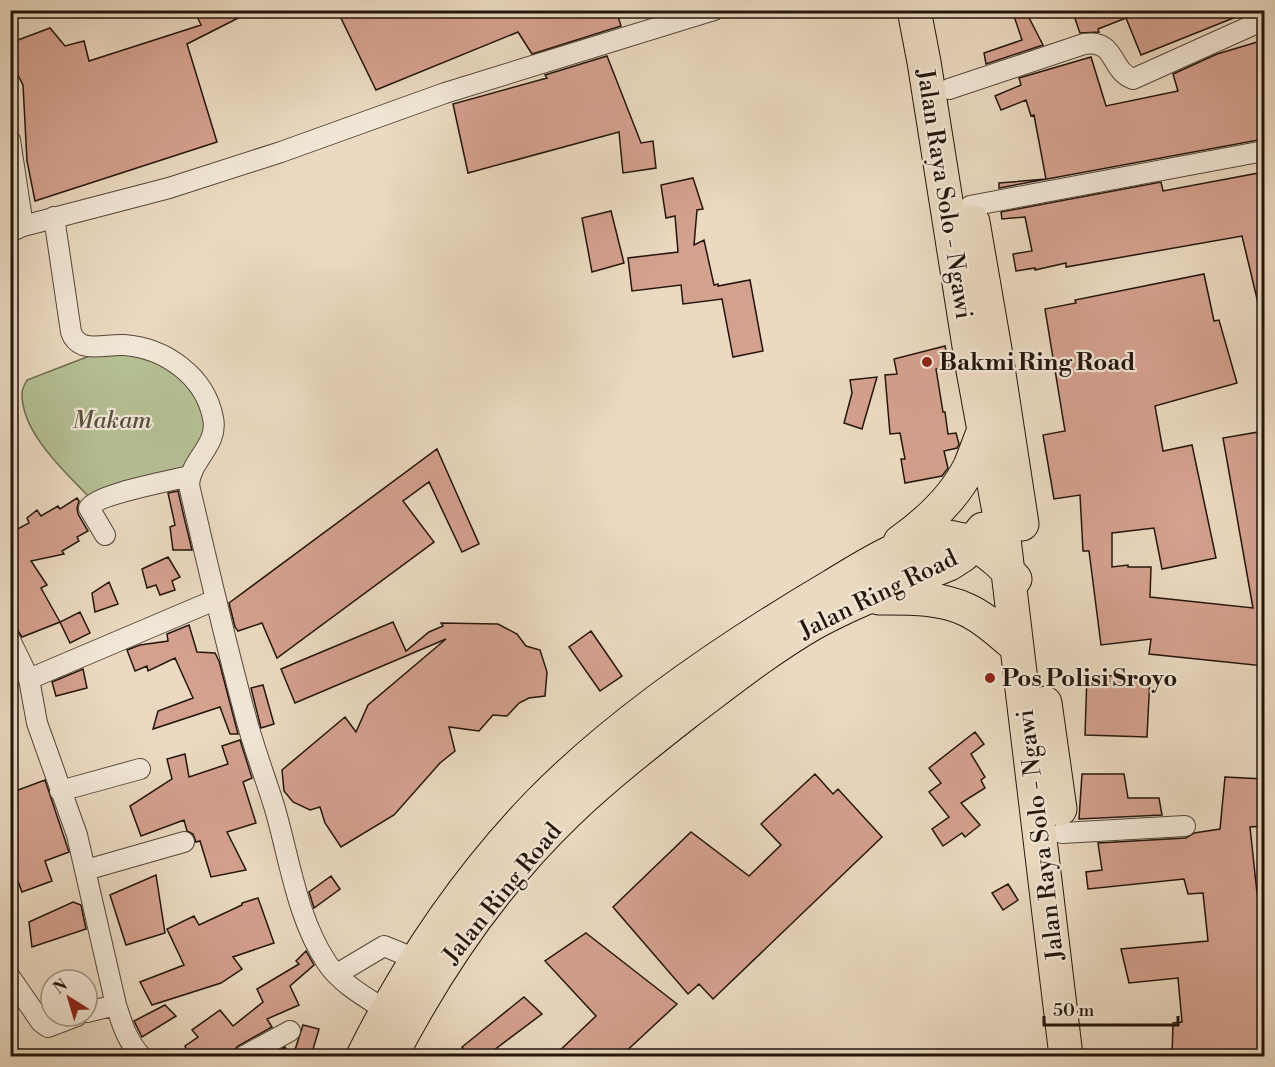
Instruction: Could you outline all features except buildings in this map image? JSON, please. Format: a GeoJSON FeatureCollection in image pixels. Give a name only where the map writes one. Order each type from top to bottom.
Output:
{"type":"FeatureCollection","features":[{"type":"Feature","properties":{"kind":"highway","name":"Jalan Raya Solo - Ngawi"},"geometry":{"type":"LineString","coordinates":[[914,10],[1008,571],[1066,1056]]}},
{"type":"Feature","properties":{"kind":"highway","name":"Jalan Raya Solo - Ngawi"},"geometry":{"type":"LineString","coordinates":[[937,10],[1016,473],[1038,652],[1053,751],[1086,1056]]}},
{"type":"Feature","properties":{"kind":"highway"},"geometry":{"type":"LineString","coordinates":[[874,561],[936,512],[955,490],[970,466],[984,430]]}},
{"type":"Feature","properties":{"kind":"highway"},"geometry":{"type":"LineString","coordinates":[[1016,473],[1007,494],[973,542],[1008,571],[1032,597]]}},
{"type":"Feature","properties":{"kind":"highway","name":"Jalan Ring Road"},"geometry":{"type":"LineString","coordinates":[[363,1056],[418,960],[473,880],[538,804],[585,760],[638,717],[729,652],[803,603],[874,561],[930,539],[952,538],[973,542],[963,555],[949,564],[814,623],[757,660],[640,749],[567,813],[516,867],[462,937],[391,1056]]}},
{"type":"Feature","properties":{"kind":"highway"},"geometry":{"type":"LineString","coordinates":[[868,598],[908,598],[942,602],[967,610],[1016,646]]}},
{"type":"Feature","properties":{"kind":"street"},"geometry":{"type":"LineString","coordinates":[[10,140],[17,229],[54,217],[169,188],[281,152],[445,93],[714,10]]}},
{"type":"Feature","properties":{"kind":"street"},"geometry":{"type":"LineString","coordinates":[[949,89],[1095,42],[1102,45],[1116,61],[1120,70],[1133,79],[1264,20]]}},
{"type":"Feature","properties":{"kind":"street"},"geometry":{"type":"LineString","coordinates":[[970,206],[1264,151]]}},
{"type":"Feature","properties":{"kind":"street"},"geometry":{"type":"LineString","coordinates":[[54,217],[73,338],[88,346],[142,347],[176,362],[194,379],[209,405],[214,419],[213,432],[210,443],[190,476],[189,485],[215,600],[246,720],[275,808],[302,908],[328,965],[354,989],[387,1011]]}},
{"type":"Feature","properties":{"kind":"street"},"geometry":{"type":"LineString","coordinates":[[105,535],[90,512],[89,508],[93,502],[190,476]]}},
{"type":"Feature","properties":{"kind":"street"},"geometry":{"type":"LineString","coordinates":[[29,679],[215,600]]}},
{"type":"Feature","properties":{"kind":"street"},"geometry":{"type":"LineString","coordinates":[[10,640],[29,679],[37,723],[77,835],[116,1005],[124,1030],[132,1046],[141,1056]]}},
{"type":"Feature","properties":{"kind":"street"},"geometry":{"type":"LineString","coordinates":[[60,791],[140,769]]}},
{"type":"Feature","properties":{"kind":"street"},"geometry":{"type":"LineString","coordinates":[[1062,833],[1185,826]]}},
{"type":"Feature","properties":{"kind":"street"},"geometry":{"type":"LineString","coordinates":[[86,870],[184,842]]}},
{"type":"Feature","properties":{"kind":"street"},"geometry":{"type":"LineString","coordinates":[[338,974],[384,946],[418,960]]}},
{"type":"Feature","properties":{"kind":"street"},"geometry":{"type":"LineString","coordinates":[[10,977],[39,1019]]}},
{"type":"Feature","properties":{"kind":"street"},"geometry":{"type":"LineString","coordinates":[[99,1009],[116,1005]]}},
{"type":"Feature","properties":{"kind":"street"},"geometry":{"type":"LineString","coordinates":[[244,1056],[290,1031]]}},
{"type":"Feature","properties":{"kind":"green space","name":"Makam"},"geometry":{"type":"Polygon","coordinates":[[[116,351],[168,368],[185,380],[199,401],[208,423],[186,470],[89,497],[57,463],[36,436],[24,408],[22,391],[27,380],[92,355],[116,351]]]}},
{"type":"Feature","properties":{"kind":"place","name":"Bakmi Ring Road"},"geometry":{"type":"Point","coordinates":[927,362]}},
{"type":"Feature","properties":{"kind":"place","name":"Pos Polisi Sroyo"},"geometry":{"type":"Point","coordinates":[990,678]}}]}
